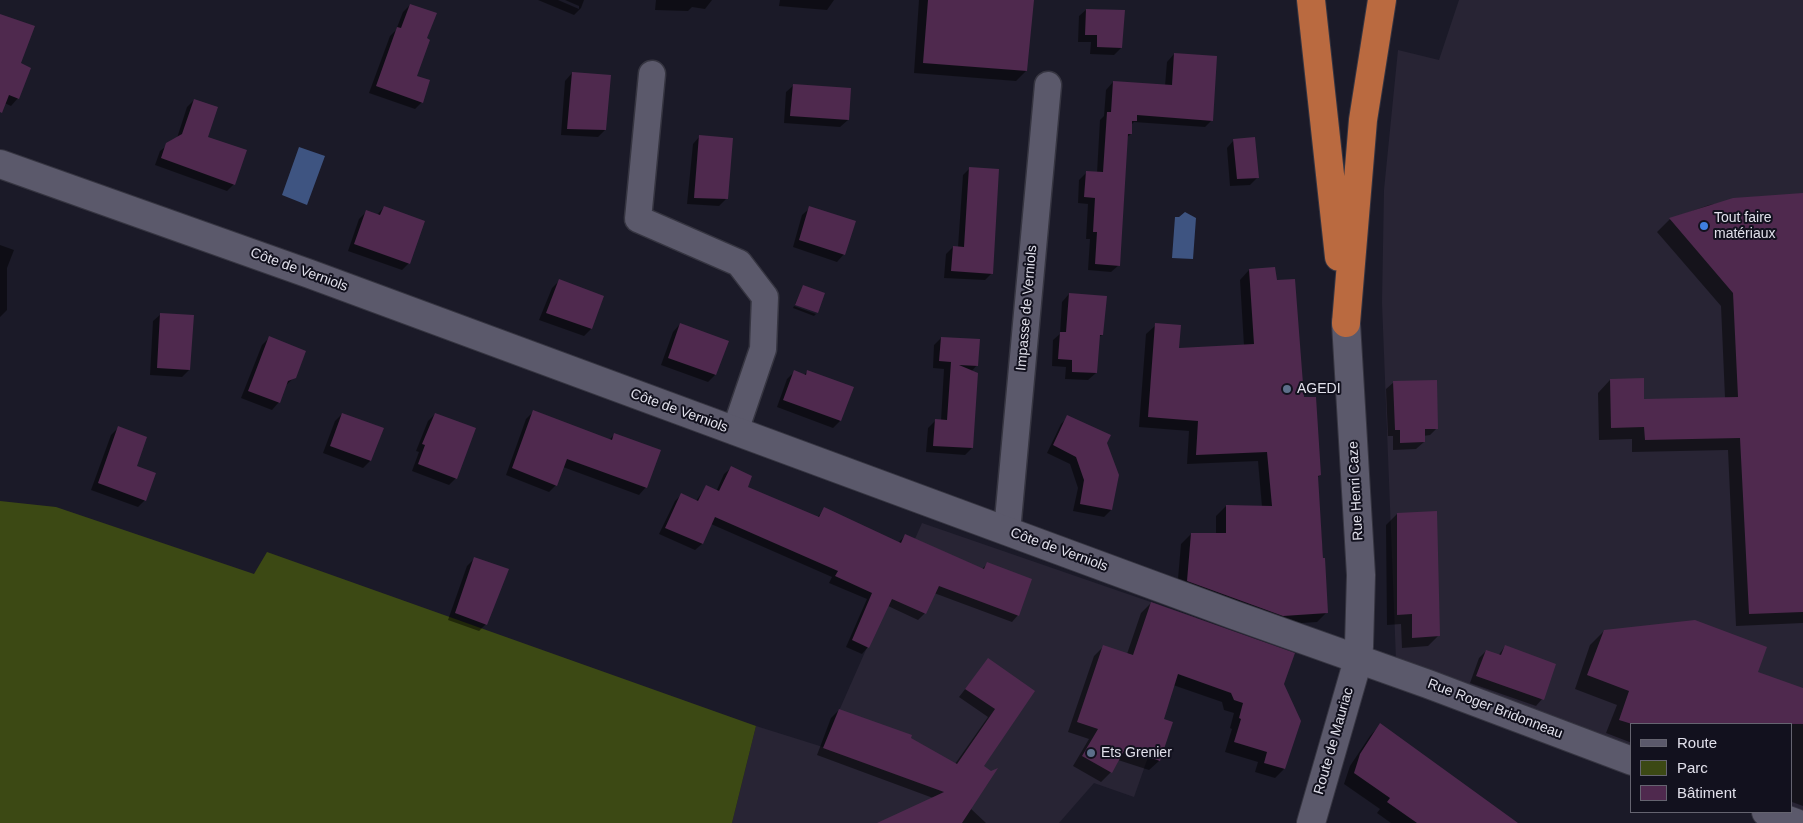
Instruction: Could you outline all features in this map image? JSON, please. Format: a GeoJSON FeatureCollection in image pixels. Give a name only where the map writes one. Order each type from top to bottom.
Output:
{"type":"FeatureCollection","features":[{"type":"Feature","properties":{"kind":"highway"},"geometry":{"type":"LineString","coordinates":[[1311,0],[1346,323]]}},
{"type":"Feature","properties":{"kind":"highway"},"geometry":{"type":"LineString","coordinates":[[1346,323],[1363,120],[1382,0]]}},
{"type":"Feature","properties":{"kind":"street"},"geometry":{"type":"LineString","coordinates":[[652,74],[638,219],[739,263],[765,297],[763,349],[735,431]]}},
{"type":"Feature","properties":{"kind":"street","name":"Impasse de Verniols"},"geometry":{"type":"LineString","coordinates":[[1007,531],[1048,85]]}},
{"type":"Feature","properties":{"kind":"street","name":"Côte de Verniols"},"geometry":{"type":"LineString","coordinates":[[0,164],[310,274],[1358,660]]}},
{"type":"Feature","properties":{"kind":"street","name":"Rue Henri Caze"},"geometry":{"type":"LineString","coordinates":[[1346,323],[1361,576],[1358,660]]}},
{"type":"Feature","properties":{"kind":"street","name":"Rue Roger Bridonneau"},"geometry":{"type":"LineString","coordinates":[[1358,660],[1630,760]]}},
{"type":"Feature","properties":{"kind":"street","name":"Route de Mauriac"},"geometry":{"type":"LineString","coordinates":[[1311,823],[1358,660]]}},
{"type":"Feature","properties":{"kind":"street"},"geometry":{"type":"LineString","coordinates":[[1769,813],[1796,823]]}},
{"type":"Feature","properties":{"kind":"shaded area"},"geometry":{"type":"Polygon","coordinates":[[[1459,0],[1803,0],[1803,811],[1793,807],[1793,723],[1630,723],[1630,747],[1396,660],[1382,303],[1384,190],[1398,50],[1439,60],[1459,0]]]}},
{"type":"Feature","properties":{"kind":"shaded area"},"geometry":{"type":"Polygon","coordinates":[[[922,523],[1197,618],[1134,797],[1094,783],[1059,823],[732,823],[756,726],[823,747],[922,523]]]}},
{"type":"Feature","properties":{"kind":"green space"},"geometry":{"type":"Polygon","coordinates":[[[0,501],[56,507],[254,574],[267,552],[756,726],[732,823],[0,823],[0,501]]]}},
{"type":"Feature","properties":{"kind":"water"},"geometry":{"type":"Polygon","coordinates":[[[299,147],[325,156],[307,205],[282,195],[299,147]]]}},
{"type":"Feature","properties":{"kind":"water"},"geometry":{"type":"Polygon","coordinates":[[[1185,212],[1196,218],[1193,259],[1172,258],[1175,217],[1179,217],[1185,212]]]}},
{"type":"Feature","properties":{"kind":"building"},"geometry":{"type":"Polygon","coordinates":[[[928,0],[1034,0],[1027,71],[923,63],[928,0]]]}},
{"type":"Feature","properties":{"kind":"building"},"geometry":{"type":"Polygon","coordinates":[[[410,4],[437,13],[427,38],[430,40],[417,76],[430,80],[423,103],[376,86],[397,27],[401,28],[410,4]]]}},
{"type":"Feature","properties":{"kind":"building"},"geometry":{"type":"Polygon","coordinates":[[[1086,9],[1125,10],[1122,48],[1097,47],[1097,35],[1085,35],[1086,9]]]}},
{"type":"Feature","properties":{"kind":"building"},"geometry":{"type":"Polygon","coordinates":[[[0,14],[35,26],[21,63],[31,68],[19,99],[9,95],[2,113],[0,112],[0,14]]]}},
{"type":"Feature","properties":{"kind":"building"},"geometry":{"type":"Polygon","coordinates":[[[1174,53],[1217,56],[1213,121],[1137,115],[1137,121],[1132,121],[1132,134],[1128,134],[1120,266],[1095,264],[1097,232],[1093,232],[1095,198],[1084,197],[1086,171],[1103,172],[1107,112],[1111,112],[1113,81],[1172,85],[1174,53]]]}},
{"type":"Feature","properties":{"kind":"building"},"geometry":{"type":"Polygon","coordinates":[[[572,72],[611,75],[606,130],[567,129],[572,72]]]}},
{"type":"Feature","properties":{"kind":"building"},"geometry":{"type":"Polygon","coordinates":[[[793,84],[851,88],[849,120],[790,116],[793,84]]]}},
{"type":"Feature","properties":{"kind":"building"},"geometry":{"type":"Polygon","coordinates":[[[194,99],[218,107],[208,137],[247,150],[235,185],[161,158],[166,143],[182,134],[194,99]]]}},
{"type":"Feature","properties":{"kind":"building"},"geometry":{"type":"Polygon","coordinates":[[[699,135],[733,138],[728,199],[694,198],[699,135]]]}},
{"type":"Feature","properties":{"kind":"building"},"geometry":{"type":"Polygon","coordinates":[[[1255,137],[1259,178],[1237,179],[1233,139],[1255,137]]]}},
{"type":"Feature","properties":{"kind":"building"},"geometry":{"type":"Polygon","coordinates":[[[969,167],[999,169],[993,274],[951,271],[953,246],[964,247],[969,167]]]}},
{"type":"Feature","properties":{"kind":"building"},"geometry":{"type":"Polygon","coordinates":[[[1803,193],[1803,612],[1749,614],[1740,438],[1645,440],[1644,427],[1611,428],[1610,379],[1644,378],[1644,399],[1738,397],[1733,293],[1669,218],[1733,198],[1803,193]]]}},
{"type":"Feature","properties":{"kind":"building"},"geometry":{"type":"Polygon","coordinates":[[[384,206],[425,221],[410,264],[354,244],[366,210],[380,215],[384,206]]]}},
{"type":"Feature","properties":{"kind":"building"},"geometry":{"type":"Polygon","coordinates":[[[809,206],[856,221],[845,255],[799,240],[809,206]]]}},
{"type":"Feature","properties":{"kind":"building"},"geometry":{"type":"Polygon","coordinates":[[[1275,267],[1277,280],[1295,279],[1304,397],[1316,397],[1321,475],[1318,476],[1328,613],[1283,616],[1187,581],[1191,533],[1226,533],[1226,505],[1272,506],[1267,452],[1196,455],[1198,421],[1148,417],[1155,323],[1181,325],[1179,348],[1254,344],[1249,269],[1275,267]]]}},
{"type":"Feature","properties":{"kind":"building"},"geometry":{"type":"Polygon","coordinates":[[[559,279],[604,296],[592,329],[546,313],[559,279]]]}},
{"type":"Feature","properties":{"kind":"building"},"geometry":{"type":"Polygon","coordinates":[[[803,285],[825,293],[818,313],[795,305],[803,285]]]}},
{"type":"Feature","properties":{"kind":"building"},"geometry":{"type":"Polygon","coordinates":[[[1069,293],[1107,296],[1103,335],[1100,335],[1097,373],[1072,372],[1072,360],[1058,359],[1060,332],[1066,332],[1069,293]]]}},
{"type":"Feature","properties":{"kind":"building"},"geometry":{"type":"Polygon","coordinates":[[[160,313],[194,315],[190,370],[157,368],[160,313]]]}},
{"type":"Feature","properties":{"kind":"building"},"geometry":{"type":"Polygon","coordinates":[[[680,323],[729,341],[716,375],[668,358],[680,323]]]}},
{"type":"Feature","properties":{"kind":"building"},"geometry":{"type":"Polygon","coordinates":[[[269,336],[306,351],[296,378],[288,381],[280,403],[248,391],[269,336]]]}},
{"type":"Feature","properties":{"kind":"building"},"geometry":{"type":"Polygon","coordinates":[[[941,337],[980,339],[978,366],[959,365],[978,373],[973,448],[933,446],[935,419],[947,420],[951,362],[939,361],[941,337]]]}},
{"type":"Feature","properties":{"kind":"building"},"geometry":{"type":"Polygon","coordinates":[[[794,370],[806,375],[807,370],[854,387],[841,421],[783,400],[794,370]]]}},
{"type":"Feature","properties":{"kind":"building"},"geometry":{"type":"Polygon","coordinates":[[[1437,380],[1438,429],[1425,429],[1425,442],[1400,443],[1400,430],[1395,430],[1393,381],[1437,380]]]}},
{"type":"Feature","properties":{"kind":"building"},"geometry":{"type":"Polygon","coordinates":[[[533,410],[612,440],[614,433],[661,450],[647,488],[567,459],[557,486],[512,468],[533,410]]]}},
{"type":"Feature","properties":{"kind":"building"},"geometry":{"type":"Polygon","coordinates":[[[342,413],[384,428],[371,461],[330,446],[342,413]]]}},
{"type":"Feature","properties":{"kind":"building"},"geometry":{"type":"Polygon","coordinates":[[[435,413],[476,428],[457,479],[418,464],[425,445],[422,444],[435,413]]]}},
{"type":"Feature","properties":{"kind":"building"},"geometry":{"type":"Polygon","coordinates":[[[1067,415],[1111,435],[1107,443],[1119,475],[1112,510],[1080,504],[1084,480],[1076,457],[1053,445],[1067,415]]]}},
{"type":"Feature","properties":{"kind":"building"},"geometry":{"type":"Polygon","coordinates":[[[118,426],[147,437],[137,466],[156,473],[146,501],[98,483],[118,426]]]}},
{"type":"Feature","properties":{"kind":"building"},"geometry":{"type":"Polygon","coordinates":[[[731,466],[752,476],[748,487],[819,517],[824,507],[901,543],[905,534],[984,569],[987,562],[1032,579],[1019,616],[939,586],[926,614],[892,599],[869,648],[852,640],[872,593],[835,576],[838,571],[715,517],[703,544],[665,528],[681,493],[698,501],[706,485],[719,491],[731,466]]]}},
{"type":"Feature","properties":{"kind":"building"},"geometry":{"type":"Polygon","coordinates":[[[1437,511],[1440,636],[1412,638],[1412,614],[1397,615],[1397,513],[1437,511]]]}},
{"type":"Feature","properties":{"kind":"building"},"geometry":{"type":"Polygon","coordinates":[[[474,557],[509,569],[487,625],[455,613],[474,557]]]}},
{"type":"Feature","properties":{"kind":"building"},"geometry":{"type":"Polygon","coordinates":[[[1151,602],[1295,653],[1284,684],[1301,721],[1285,769],[1264,763],[1267,752],[1234,742],[1241,719],[1239,718],[1243,703],[1234,700],[1231,693],[1178,674],[1164,719],[1173,722],[1160,761],[1125,749],[1112,773],[1082,756],[1098,729],[1077,722],[1103,645],[1133,655],[1151,602]]]}},
{"type":"Feature","properties":{"kind":"building"},"geometry":{"type":"Polygon","coordinates":[[[1695,620],[1767,647],[1758,672],[1803,688],[1803,724],[1630,723],[1619,720],[1629,691],[1587,675],[1604,630],[1695,620]]]}},
{"type":"Feature","properties":{"kind":"building"},"geometry":{"type":"Polygon","coordinates":[[[1505,645],[1556,664],[1544,700],[1476,676],[1486,650],[1501,655],[1505,645]]]}},
{"type":"Feature","properties":{"kind":"building"},"geometry":{"type":"Polygon","coordinates":[[[988,658],[1035,691],[984,766],[991,771],[998,768],[962,823],[877,823],[944,792],[823,748],[839,709],[912,735],[911,738],[957,764],[995,709],[965,689],[988,658]]]}},
{"type":"Feature","properties":{"kind":"building"},"geometry":{"type":"Polygon","coordinates":[[[1380,723],[1518,823],[1417,823],[1387,802],[1390,798],[1354,773],[1360,754],[1380,723]]]}},
{"type":"Feature","properties":{"kind":"place","name":"Tout faire matériaux"},"geometry":{"type":"Point","coordinates":[1704,226]}},
{"type":"Feature","properties":{"kind":"place","name":"AGEDI"},"geometry":{"type":"Point","coordinates":[1287,389]}},
{"type":"Feature","properties":{"kind":"place","name":"Ets Grenier"},"geometry":{"type":"Point","coordinates":[1091,753]}}]}
